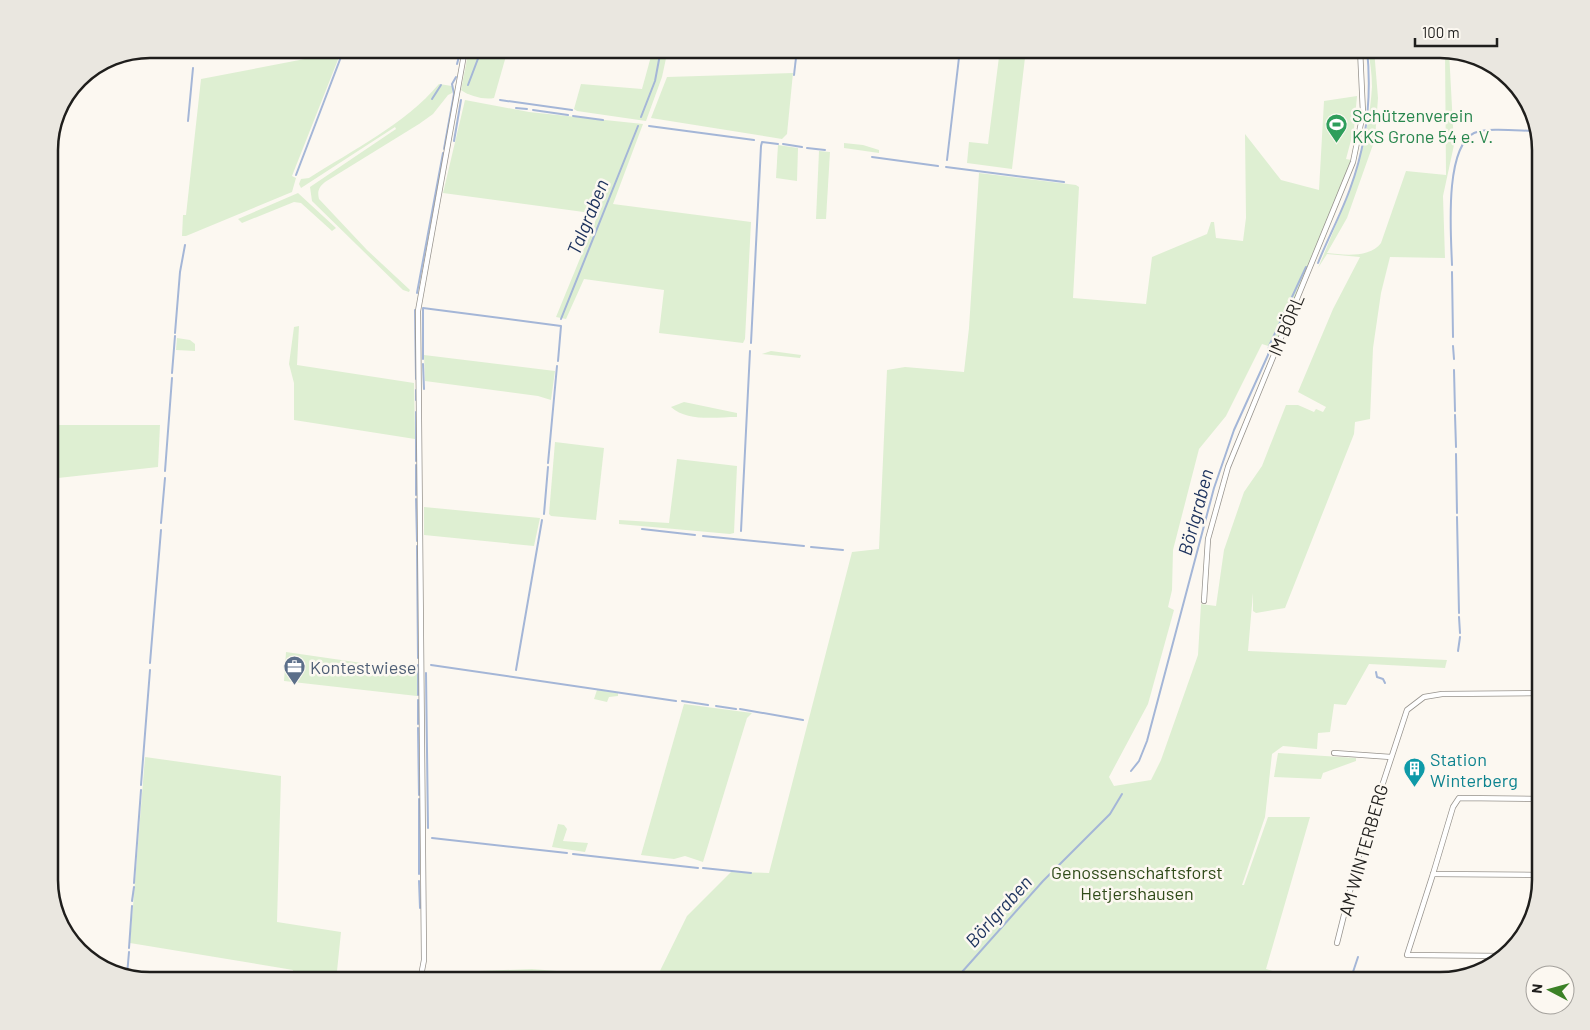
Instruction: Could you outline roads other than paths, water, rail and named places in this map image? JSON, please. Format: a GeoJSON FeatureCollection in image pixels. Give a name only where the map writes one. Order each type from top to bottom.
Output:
{"type":"FeatureCollection","features":[{"type":"Feature","properties":{"kind":"street"},"geometry":{"type":"LineString","coordinates":[[422,972],[424,960],[418,303],[463,58]]}},
{"type":"Feature","properties":{"kind":"street","name":"IM BÖRL"},"geometry":{"type":"LineString","coordinates":[[1204,601],[1208,539],[1228,467],[1353,162],[1363,113],[1360,58]]}},
{"type":"Feature","properties":{"kind":"street","name":"AM WINTERBERG"},"geometry":{"type":"LineString","coordinates":[[1337,944],[1358,860],[1407,710],[1424,697],[1448,693],[1532,693]]}},
{"type":"Feature","properties":{"kind":"street"},"geometry":{"type":"LineString","coordinates":[[1334,753],[1391,757]]}},
{"type":"Feature","properties":{"kind":"street"},"geometry":{"type":"LineString","coordinates":[[1493,956],[1407,955],[1453,806],[1459,798],[1532,799]]}},
{"type":"Feature","properties":{"kind":"street"},"geometry":{"type":"LineString","coordinates":[[1433,874],[1532,876]]}},
{"type":"Feature","properties":{"kind":"waterway"},"geometry":{"type":"LineString","coordinates":[[296,175],[341,58]]}},
{"type":"Feature","properties":{"kind":"waterway"},"geometry":{"type":"LineString","coordinates":[[457,64],[459,58]]}},
{"type":"Feature","properties":{"kind":"waterway"},"geometry":{"type":"LineString","coordinates":[[468,85],[478,58]]}},
{"type":"Feature","properties":{"kind":"waterway","name":"Talgraben"},"geometry":{"type":"LineString","coordinates":[[641,117],[655,81],[659,58]]}},
{"type":"Feature","properties":{"kind":"waterway"},"geometry":{"type":"LineString","coordinates":[[794,75],[796,58]]}},
{"type":"Feature","properties":{"kind":"waterway"},"geometry":{"type":"LineString","coordinates":[[947,160],[959,58]]}},
{"type":"Feature","properties":{"kind":"waterway","name":"Börlgraben"},"geometry":{"type":"LineString","coordinates":[[1318,263],[1346,198],[1361,154],[1367,120],[1369,85],[1368,58]]}},
{"type":"Feature","properties":{"kind":"waterway"},"geometry":{"type":"LineString","coordinates":[[188,121],[193,68]]}},
{"type":"Feature","properties":{"kind":"waterway"},"geometry":{"type":"LineString","coordinates":[[444,149],[454,94],[452,84],[456,77]]}},
{"type":"Feature","properties":{"kind":"waterway"},"geometry":{"type":"LineString","coordinates":[[432,99],[441,85]]}},
{"type":"Feature","properties":{"kind":"waterway"},"geometry":{"type":"LineString","coordinates":[[454,141],[461,100]]}},
{"type":"Feature","properties":{"kind":"waterway"},"geometry":{"type":"LineString","coordinates":[[500,100],[572,110]]}},
{"type":"Feature","properties":{"kind":"waterway"},"geometry":{"type":"LineString","coordinates":[[516,108],[527,109]]}},
{"type":"Feature","properties":{"kind":"waterway"},"geometry":{"type":"LineString","coordinates":[[533,110],[568,115]]}},
{"type":"Feature","properties":{"kind":"waterway"},"geometry":{"type":"LineString","coordinates":[[573,116],[603,120]]}},
{"type":"Feature","properties":{"kind":"waterway","name":"Talgraben"},"geometry":{"type":"LineString","coordinates":[[561,319],[638,126]]}},
{"type":"Feature","properties":{"kind":"waterway"},"geometry":{"type":"LineString","coordinates":[[649,126],[754,140]]}},
{"type":"Feature","properties":{"kind":"waterway"},"geometry":{"type":"LineString","coordinates":[[1452,265],[1451,193],[1458,156],[1464,142],[1474,133],[1480,131],[1530,131]]}},
{"type":"Feature","properties":{"kind":"waterway"},"geometry":{"type":"LineString","coordinates":[[751,343],[761,146],[762,142],[778,144]]}},
{"type":"Feature","properties":{"kind":"waterway"},"geometry":{"type":"LineString","coordinates":[[783,144],[802,147]]}},
{"type":"Feature","properties":{"kind":"waterway"},"geometry":{"type":"LineString","coordinates":[[807,148],[825,150]]}},
{"type":"Feature","properties":{"kind":"waterway"},"geometry":{"type":"LineString","coordinates":[[417,293],[443,153]]}},
{"type":"Feature","properties":{"kind":"waterway"},"geometry":{"type":"LineString","coordinates":[[872,157],[938,166]]}},
{"type":"Feature","properties":{"kind":"waterway"},"geometry":{"type":"LineString","coordinates":[[946,167],[1064,182]]}},
{"type":"Feature","properties":{"kind":"waterway"},"geometry":{"type":"LineString","coordinates":[[175,333],[180,272],[185,245]]}},
{"type":"Feature","properties":{"kind":"waterway","name":"Börlgraben"},"geometry":{"type":"LineString","coordinates":[[1131,771],[1139,761],[1147,741],[1214,488],[1234,430],[1268,355],[1269,346],[1306,267]]}},
{"type":"Feature","properties":{"kind":"waterway"},"geometry":{"type":"LineString","coordinates":[[1452,272],[1453,337]]}},
{"type":"Feature","properties":{"kind":"waterway"},"geometry":{"type":"LineString","coordinates":[[423,359],[423,308],[561,326],[558,361]]}},
{"type":"Feature","properties":{"kind":"waterway"},"geometry":{"type":"LineString","coordinates":[[415,310],[416,379]]}},
{"type":"Feature","properties":{"kind":"waterway"},"geometry":{"type":"LineString","coordinates":[[172,373],[175,336]]}},
{"type":"Feature","properties":{"kind":"waterway"},"geometry":{"type":"LineString","coordinates":[[1453,346],[1454,359]]}},
{"type":"Feature","properties":{"kind":"waterway"},"geometry":{"type":"LineString","coordinates":[[741,531],[750,351]]}},
{"type":"Feature","properties":{"kind":"waterway"},"geometry":{"type":"LineString","coordinates":[[423,364],[424,389]]}},
{"type":"Feature","properties":{"kind":"waterway","name":"Talgraben"},"geometry":{"type":"LineString","coordinates":[[548,463],[557,366]]}},
{"type":"Feature","properties":{"kind":"waterway"},"geometry":{"type":"LineString","coordinates":[[1454,370],[1455,411]]}},
{"type":"Feature","properties":{"kind":"waterway"},"geometry":{"type":"LineString","coordinates":[[165,471],[172,378]]}},
{"type":"Feature","properties":{"kind":"waterway"},"geometry":{"type":"LineString","coordinates":[[416,390],[416,400]]}},
{"type":"Feature","properties":{"kind":"waterway"},"geometry":{"type":"LineString","coordinates":[[416,412],[416,461]]}},
{"type":"Feature","properties":{"kind":"waterway"},"geometry":{"type":"LineString","coordinates":[[1455,415],[1456,447]]}},
{"type":"Feature","properties":{"kind":"waterway"},"geometry":{"type":"LineString","coordinates":[[1456,454],[1457,513]]}},
{"type":"Feature","properties":{"kind":"waterway"},"geometry":{"type":"LineString","coordinates":[[416,465],[416,495]]}},
{"type":"Feature","properties":{"kind":"waterway","name":"Talgraben"},"geometry":{"type":"LineString","coordinates":[[544,514],[548,467]]}},
{"type":"Feature","properties":{"kind":"waterway"},"geometry":{"type":"LineString","coordinates":[[161,523],[165,478]]}},
{"type":"Feature","properties":{"kind":"waterway"},"geometry":{"type":"LineString","coordinates":[[416,499],[417,541]]}},
{"type":"Feature","properties":{"kind":"waterway"},"geometry":{"type":"LineString","coordinates":[[1457,517],[1459,613]]}},
{"type":"Feature","properties":{"kind":"waterway","name":"Talgraben"},"geometry":{"type":"LineString","coordinates":[[516,670],[542,520]]}},
{"type":"Feature","properties":{"kind":"waterway"},"geometry":{"type":"LineString","coordinates":[[642,529],[695,535]]}},
{"type":"Feature","properties":{"kind":"waterway"},"geometry":{"type":"LineString","coordinates":[[150,663],[161,530]]}},
{"type":"Feature","properties":{"kind":"waterway"},"geometry":{"type":"LineString","coordinates":[[703,536],[804,546]]}},
{"type":"Feature","properties":{"kind":"waterway"},"geometry":{"type":"LineString","coordinates":[[417,546],[418,658]]}},
{"type":"Feature","properties":{"kind":"waterway"},"geometry":{"type":"LineString","coordinates":[[811,547],[843,550]]}},
{"type":"Feature","properties":{"kind":"waterway"},"geometry":{"type":"LineString","coordinates":[[1459,617],[1460,633]]}},
{"type":"Feature","properties":{"kind":"waterway"},"geometry":{"type":"LineString","coordinates":[[1458,651],[1460,637]]}},
{"type":"Feature","properties":{"kind":"waterway"},"geometry":{"type":"LineString","coordinates":[[418,665],[418,695]]}},
{"type":"Feature","properties":{"kind":"waterway"},"geometry":{"type":"LineString","coordinates":[[431,665],[676,701]]}},
{"type":"Feature","properties":{"kind":"waterway"},"geometry":{"type":"LineString","coordinates":[[141,785],[150,670]]}},
{"type":"Feature","properties":{"kind":"waterway"},"geometry":{"type":"LineString","coordinates":[[1376,672],[1377,677],[1383,679],[1385,683]]}},
{"type":"Feature","properties":{"kind":"waterway"},"geometry":{"type":"LineString","coordinates":[[426,673],[428,828]]}},
{"type":"Feature","properties":{"kind":"waterway"},"geometry":{"type":"LineString","coordinates":[[418,700],[418,724]]}},
{"type":"Feature","properties":{"kind":"waterway"},"geometry":{"type":"LineString","coordinates":[[682,701],[708,705]]}},
{"type":"Feature","properties":{"kind":"waterway"},"geometry":{"type":"LineString","coordinates":[[716,706],[736,709]]}},
{"type":"Feature","properties":{"kind":"waterway"},"geometry":{"type":"LineString","coordinates":[[740,709],[803,720]]}},
{"type":"Feature","properties":{"kind":"waterway"},"geometry":{"type":"LineString","coordinates":[[418,728],[419,795]]}},
{"type":"Feature","properties":{"kind":"waterway"},"geometry":{"type":"LineString","coordinates":[[134,883],[141,790]]}},
{"type":"Feature","properties":{"kind":"waterway","name":"Börlgraben"},"geometry":{"type":"LineString","coordinates":[[962,972],[1043,881],[1110,814],[1122,794]]}},
{"type":"Feature","properties":{"kind":"waterway"},"geometry":{"type":"LineString","coordinates":[[419,799],[419,874]]}},
{"type":"Feature","properties":{"kind":"waterway"},"geometry":{"type":"LineString","coordinates":[[432,838],[567,853]]}},
{"type":"Feature","properties":{"kind":"waterway"},"geometry":{"type":"LineString","coordinates":[[573,854],[698,868]]}},
{"type":"Feature","properties":{"kind":"waterway"},"geometry":{"type":"LineString","coordinates":[[703,868],[751,873]]}},
{"type":"Feature","properties":{"kind":"waterway"},"geometry":{"type":"LineString","coordinates":[[419,881],[420,908]]}},
{"type":"Feature","properties":{"kind":"waterway"},"geometry":{"type":"LineString","coordinates":[[132,901],[134,887]]}},
{"type":"Feature","properties":{"kind":"waterway"},"geometry":{"type":"LineString","coordinates":[[129,948],[132,906]]}},
{"type":"Feature","properties":{"kind":"waterway"},"geometry":{"type":"LineString","coordinates":[[127,970],[129,952]]}},
{"type":"Feature","properties":{"kind":"waterway"},"geometry":{"type":"LineString","coordinates":[[1353,972],[1358,957]]}},
{"type":"Feature","properties":{"kind":"place","name":"Schützenverein KKS Grone 54 e. V."},"geometry":{"type":"Point","coordinates":[1336,144]}},
{"type":"Feature","properties":{"kind":"place","name":"Kontestwiese"},"geometry":{"type":"Point","coordinates":[294,686]}},
{"type":"Feature","properties":{"kind":"place","name":"Station Winterberg"},"geometry":{"type":"Point","coordinates":[1414,788]}},
{"type":"Feature","properties":{"kind":"park label","name":"Genossenschaftsforst Hetjershausen"},"geometry":{"type":"Point","coordinates":[1137,882]}}]}
